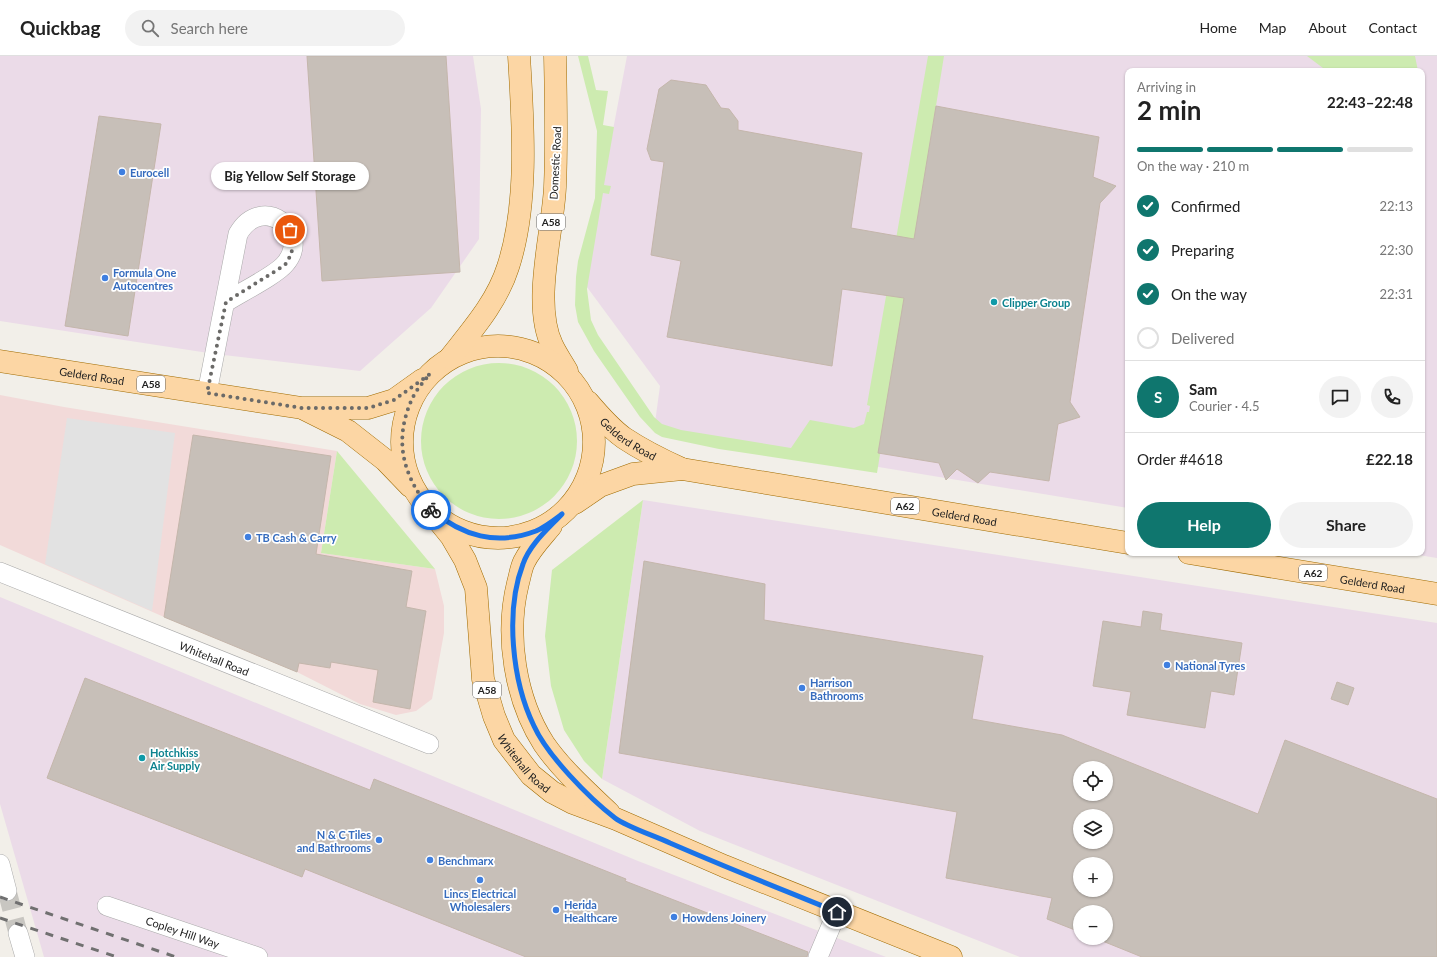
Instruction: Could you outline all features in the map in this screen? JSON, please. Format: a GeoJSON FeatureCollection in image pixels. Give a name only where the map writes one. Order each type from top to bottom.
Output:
{"type":"FeatureCollection","features":[{"type":"Feature","properties":{"kind":"main road"},"geometry":{"type":"LineString","coordinates":[[416,492],[406,472],[402,446],[404,420],[414,396],[430,374],[449,359],[482,318],[498,290],[508,268],[515,240],[521,188],[523,117],[519,56]]}},
{"type":"Feature","properties":{"kind":"main road","name":"Domestic Road"},"geometry":{"type":"LineString","coordinates":[[555,56],[557,117],[555,189],[544,285],[544,311],[551,344],[578,390]]}},
{"type":"Feature","properties":{"kind":"main road"},"geometry":{"type":"LineString","coordinates":[[449,359],[472,349],[497,346],[526,350],[552,362],[578,390]]}},
{"type":"Feature","properties":{"kind":"main road","name":"Gelderd Road"},"geometry":{"type":"LineString","coordinates":[[0,361],[302,408],[368,408],[394,400],[430,374]]}},
{"type":"Feature","properties":{"kind":"main road","name":"Gelderd Road"},"geometry":{"type":"LineString","coordinates":[[578,390],[608,425],[623,437],[644,451],[682,470]]}},
{"type":"Feature","properties":{"kind":"main road","name":"A58"},"geometry":{"type":"LineString","coordinates":[[566,510],[580,494],[591,469],[595,442],[591,415],[578,390]]}},
{"type":"Feature","properties":{"kind":"main road","name":"Gelderd Road"},"geometry":{"type":"LineString","coordinates":[[302,408],[348,431],[385,460],[416,492]]}},
{"type":"Feature","properties":{"kind":"main road","name":"Gelderd Road"},"geometry":{"type":"LineString","coordinates":[[566,510],[600,486],[633,474],[682,470],[1125,543]]}},
{"type":"Feature","properties":{"kind":"main road","name":"A58"},"geometry":{"type":"LineString","coordinates":[[416,492],[430,510]]}},
{"type":"Feature","properties":{"kind":"main road"},"geometry":{"type":"LineString","coordinates":[[430,510],[448,525],[477,536],[509,538],[537,530],[566,510]]}},
{"type":"Feature","properties":{"kind":"main road","name":"Whitehall Road"},"geometry":{"type":"LineString","coordinates":[[430,510],[451,536],[465,560],[476,588],[483,679],[494,716],[504,740],[531,775],[552,792],[573,804],[616,819],[837,912],[951,957]]}},
{"type":"Feature","properties":{"kind":"main road","name":"Whitehall Road"},"geometry":{"type":"LineString","coordinates":[[566,510],[533,546],[523,564],[515,595],[512,634],[518,678],[528,713],[545,745],[582,787],[616,819]]}},
{"type":"Feature","properties":{"kind":"main road","name":"Gelderd Road"},"geometry":{"type":"LineString","coordinates":[[1207,556],[1437,594]]}},
{"type":"Feature","properties":{"kind":"street"},"geometry":{"type":"LineString","coordinates":[[207,393],[226,302],[238,234],[243,225],[249,219],[258,216],[277,218],[284,223],[293,239],[293,248],[290,257],[285,265],[226,302]]}},
{"type":"Feature","properties":{"kind":"street","name":"Whitehall Road"},"geometry":{"type":"LineString","coordinates":[[0,572],[429,744]]}},
{"type":"Feature","properties":{"kind":"street"},"geometry":{"type":"LineString","coordinates":[[0,864],[6,891]]}},
{"type":"Feature","properties":{"kind":"street","name":"Copley Hill Way"},"geometry":{"type":"LineString","coordinates":[[107,906],[258,957]]}},
{"type":"Feature","properties":{"kind":"street"},"geometry":{"type":"LineString","coordinates":[[818,957],[837,912]]}},
{"type":"Feature","properties":{"kind":"street"},"geometry":{"type":"LineString","coordinates":[[18,933],[25,957]]}},
{"type":"Feature","properties":{"kind":"shaded area"},"geometry":{"type":"Polygon","coordinates":[[[0,56],[473,56],[481,109],[479,239],[431,308],[360,371],[215,354],[0,321],[0,56]]]}},
{"type":"Feature","properties":{"kind":"shaded area"},"geometry":{"type":"Polygon","coordinates":[[[627,56],[1437,56],[1437,558],[1425,556],[1425,68],[1125,68],[1125,508],[654,430],[660,386],[584,283],[627,56]]]}},
{"type":"Feature","properties":{"kind":"shaded area"},"geometry":{"type":"Polygon","coordinates":[[[0,395],[64,407],[337,451],[321,553],[435,569],[444,606],[444,633],[432,699],[416,711],[396,715],[360,704],[297,672],[164,617],[0,545],[0,395]]]}},
{"type":"Feature","properties":{"kind":"shaded area"},"geometry":{"type":"Polygon","coordinates":[[[67,418],[175,433],[152,611],[45,564],[67,418]]]}},
{"type":"Feature","properties":{"kind":"shaded area"},"geometry":{"type":"Polygon","coordinates":[[[643,500],[1437,623],[1437,957],[1020,957],[700,831],[602,779],[643,500]]]}},
{"type":"Feature","properties":{"kind":"shaded area"},"geometry":{"type":"Polygon","coordinates":[[[0,597],[638,861],[886,957],[44,957],[0,804],[0,597]]]}},
{"type":"Feature","properties":{"kind":"green space"},"geometry":{"type":"Polygon","coordinates":[[[578,56],[588,56],[596,90],[608,91],[603,125],[614,127],[604,185],[611,186],[609,194],[603,193],[587,289],[591,320],[598,335],[654,417],[662,424],[681,430],[791,448],[810,420],[854,428],[864,424],[867,412],[869,412],[870,406],[867,405],[928,56],[944,56],[877,473],[719,449],[662,437],[655,433],[640,417],[594,351],[578,322],[575,305],[578,261],[595,198],[597,131],[578,56]]]}},
{"type":"Feature","properties":{"kind":"green space"},"geometry":{"type":"Polygon","coordinates":[[[1307,56],[1415,56],[1417,68],[1323,68],[1307,56]]]}},
{"type":"Feature","properties":{"kind":"green space"},"geometry":{"type":"Polygon","coordinates":[[[491,363],[507,363],[522,366],[536,372],[554,386],[568,404],[574,418],[577,441],[574,464],[568,478],[554,496],[536,510],[522,516],[507,519],[491,519],[476,516],[462,510],[444,496],[434,484],[424,464],[421,449],[421,433],[424,418],[430,404],[444,386],[456,376],[476,366],[491,363]]]}},
{"type":"Feature","properties":{"kind":"green space"},"geometry":{"type":"Polygon","coordinates":[[[337,451],[435,569],[321,553],[337,451]]]}},
{"type":"Feature","properties":{"kind":"green space"},"geometry":{"type":"Polygon","coordinates":[[[643,500],[602,779],[584,761],[564,730],[551,686],[545,636],[552,570],[643,500]]]}},
{"type":"Feature","properties":{"kind":"building"},"geometry":{"type":"Polygon","coordinates":[[[307,56],[446,56],[460,272],[322,281],[307,56]]]}},
{"type":"Feature","properties":{"kind":"building"},"geometry":{"type":"Polygon","coordinates":[[[671,80],[706,85],[721,108],[729,109],[738,121],[738,130],[862,153],[851,228],[914,239],[936,106],[1099,137],[1093,177],[1116,186],[1100,203],[1070,402],[1080,417],[1058,424],[1049,481],[990,472],[978,483],[957,469],[946,480],[939,463],[878,453],[904,298],[842,289],[832,366],[667,337],[681,261],[651,255],[664,162],[651,160],[647,149],[659,89],[671,80]]]}},
{"type":"Feature","properties":{"kind":"building"},"geometry":{"type":"Polygon","coordinates":[[[99,116],[161,124],[128,336],[65,326],[99,116]]]}},
{"type":"Feature","properties":{"kind":"building","name":"TB Cash & Carry"},"geometry":{"type":"Polygon","coordinates":[[[193,435],[331,456],[316,554],[412,571],[406,607],[426,611],[410,709],[373,702],[378,670],[331,662],[330,668],[299,663],[297,672],[164,617],[193,435]]]}},
{"type":"Feature","properties":{"kind":"building"},"geometry":{"type":"Polygon","coordinates":[[[644,561],[765,584],[764,620],[983,656],[972,719],[1062,735],[1258,814],[1285,740],[1437,799],[1437,957],[1142,957],[1112,945],[1113,905],[1073,905],[1073,929],[1047,919],[1052,898],[946,878],[957,812],[619,753],[644,561]]]}},
{"type":"Feature","properties":{"kind":"building","name":"National Tyres"},"geometry":{"type":"Polygon","coordinates":[[[1143,611],[1162,614],[1160,630],[1242,643],[1234,695],[1211,691],[1205,728],[1127,715],[1131,692],[1093,686],[1103,621],[1141,627],[1143,611]]]}},
{"type":"Feature","properties":{"kind":"building"},"geometry":{"type":"Polygon","coordinates":[[[85,678],[370,790],[374,779],[626,879],[625,881],[808,952],[807,957],[526,957],[305,869],[302,877],[47,778],[85,678]]]}},
{"type":"Feature","properties":{"kind":"building"},"geometry":{"type":"Polygon","coordinates":[[[1337,682],[1354,688],[1348,705],[1331,699],[1337,682]]]}},
{"type":"Feature","properties":{"kind":"tunnel"},"geometry":{"type":"LineString","coordinates":[[7,891],[18,933]]}},
{"type":"Feature","properties":{"kind":"railway"},"geometry":{"type":"LineString","coordinates":[[0,897],[176,957]]}},
{"type":"Feature","properties":{"kind":"railway"},"geometry":{"type":"LineString","coordinates":[[0,918],[117,957]]}},
{"type":"Feature","properties":{"kind":"way so far"},"geometry":{"type":"LineString","coordinates":[[290,230],[293,239],[293,248],[285,265],[226,302],[207,393],[302,408],[368,408],[394,400],[430,374],[414,396],[404,420],[402,446],[406,472],[416,492],[431,510]]}},
{"type":"Feature","properties":{"kind":"place","name":"Eurocell"},"geometry":{"type":"Point","coordinates":[122,172]}},
{"type":"Feature","properties":{"kind":"place","name":"Big Yellow Self Storage"},"geometry":{"type":"Point","coordinates":[290,230]}},
{"type":"Feature","properties":{"kind":"place","name":"Formula One Autocentres"},"geometry":{"type":"Point","coordinates":[105,278]}},
{"type":"Feature","properties":{"kind":"place","name":"Clipper Group"},"geometry":{"type":"Point","coordinates":[994,302]}},
{"type":"Feature","properties":{"kind":"place","name":"TB Cash & Carry"},"geometry":{"type":"Point","coordinates":[248,537]}},
{"type":"Feature","properties":{"kind":"place","name":"National Tyres"},"geometry":{"type":"Point","coordinates":[1167,665]}},
{"type":"Feature","properties":{"kind":"place","name":"Harrison Bathrooms"},"geometry":{"type":"Point","coordinates":[802,688]}},
{"type":"Feature","properties":{"kind":"place","name":"Hotchkiss Air Supply"},"geometry":{"type":"Point","coordinates":[142,758]}},
{"type":"Feature","properties":{"kind":"place","name":"N & C Tiles and Bathrooms"},"geometry":{"type":"Point","coordinates":[379,840]}},
{"type":"Feature","properties":{"kind":"place","name":"Benchmarx"},"geometry":{"type":"Point","coordinates":[430,860]}},
{"type":"Feature","properties":{"kind":"place","name":"Lincs Electrical Wholesalers"},"geometry":{"type":"Point","coordinates":[480,880]}},
{"type":"Feature","properties":{"kind":"place","name":"Herida Healthcare"},"geometry":{"type":"Point","coordinates":[556,910]}},
{"type":"Feature","properties":{"kind":"place","name":"Howdens Joinery"},"geometry":{"type":"Point","coordinates":[674,917]}},
{"type":"Feature","properties":{"kind":"route"},"geometry":{"type":"LineString","coordinates":[[431,510],[448,525],[477,536],[509,538],[537,530],[562,514],[533,546],[523,564],[515,595],[512,634],[518,678],[534,727],[557,761],[582,787],[616,819],[724,866],[837,912]]}}]}
